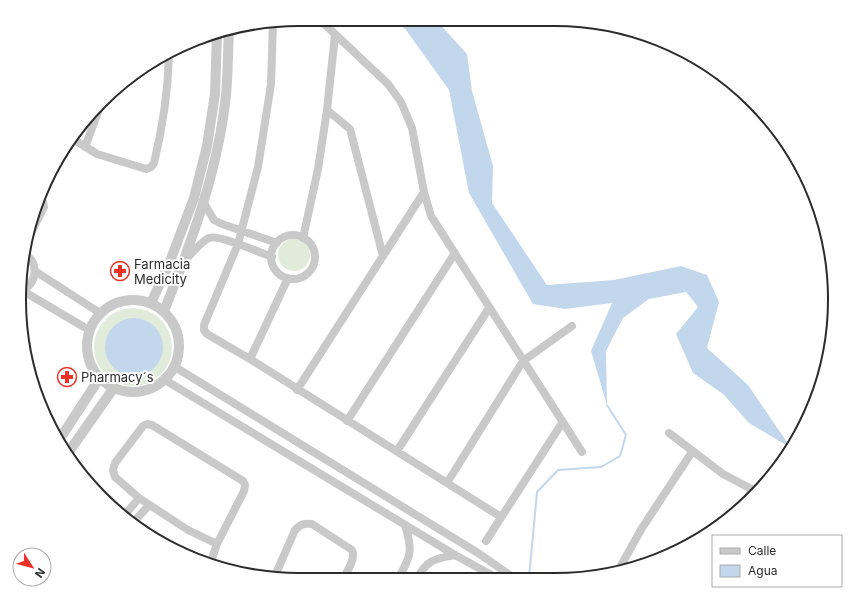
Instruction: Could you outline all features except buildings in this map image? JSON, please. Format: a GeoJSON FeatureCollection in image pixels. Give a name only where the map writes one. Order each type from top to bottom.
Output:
{"type":"FeatureCollection","features":[{"type":"Feature","properties":{"kind":"street"},"geometry":{"type":"LineString","coordinates":[[326,26],[388,84],[401,102],[412,128],[424,192],[431,216],[582,452]]}},
{"type":"Feature","properties":{"kind":"street"},"geometry":{"type":"LineString","coordinates":[[273,28],[271,84],[258,167],[238,244],[204,325],[204,330],[207,334],[250,359],[501,518]]}},
{"type":"Feature","properties":{"kind":"street"},"geometry":{"type":"LineString","coordinates":[[164,310],[184,261],[204,203],[218,148],[226,95],[229,35]]}},
{"type":"Feature","properties":{"kind":"street"},"geometry":{"type":"LineString","coordinates":[[303,238],[318,169],[327,110],[335,35]]}},
{"type":"Feature","properties":{"kind":"street"},"geometry":{"type":"LineString","coordinates":[[151,303],[169,264],[194,198],[207,146],[215,94],[217,39]]}},
{"type":"Feature","properties":{"kind":"street"},"geometry":{"type":"LineString","coordinates":[[77,142],[98,154],[146,169],[151,167],[154,162],[164,122],[169,60]]}},
{"type":"Feature","properties":{"kind":"street"},"geometry":{"type":"LineString","coordinates":[[327,110],[350,129],[383,256]]}},
{"type":"Feature","properties":{"kind":"street"},"geometry":{"type":"LineString","coordinates":[[85,147],[96,116]]}},
{"type":"Feature","properties":{"kind":"street"},"geometry":{"type":"LineString","coordinates":[[297,390],[424,192]]}},
{"type":"Feature","properties":{"kind":"street"},"geometry":{"type":"LineString","coordinates":[[204,203],[214,220],[277,243]]}},
{"type":"Feature","properties":{"kind":"street"},"geometry":{"type":"LineString","coordinates":[[40,215],[44,205]]}},
{"type":"Feature","properties":{"kind":"street"},"geometry":{"type":"LineString","coordinates":[[296,236],[303,238],[309,242],[313,248],[315,261],[308,273],[302,277],[295,279],[288,278],[276,270],[272,257],[273,249],[283,238],[296,236]]}},
{"type":"Feature","properties":{"kind":"street"},"geometry":{"type":"LineString","coordinates":[[184,261],[209,238],[214,237],[238,244],[272,257]]}},
{"type":"Feature","properties":{"kind":"street"},"geometry":{"type":"LineString","coordinates":[[347,421],[455,253]]}},
{"type":"Feature","properties":{"kind":"street"},"geometry":{"type":"LineString","coordinates":[[27,288],[34,279],[35,271],[29,256]]}},
{"type":"Feature","properties":{"kind":"street"},"geometry":{"type":"LineString","coordinates":[[35,271],[100,313]]}},
{"type":"Feature","properties":{"kind":"street"},"geometry":{"type":"LineString","coordinates":[[250,359],[288,278]]}},
{"type":"Feature","properties":{"kind":"street"},"geometry":{"type":"LineString","coordinates":[[26,294],[89,330]]}},
{"type":"Feature","properties":{"kind":"street"},"geometry":{"type":"LineString","coordinates":[[133,299],[151,303],[164,310],[174,322],[179,337],[179,352],[175,367],[165,380],[150,390],[132,393],[113,389],[99,379],[90,364],[86,348],[89,330],[100,313],[115,303],[133,299]]}},
{"type":"Feature","properties":{"kind":"street"},"geometry":{"type":"LineString","coordinates":[[397,451],[489,308]]}},
{"type":"Feature","properties":{"kind":"street"},"geometry":{"type":"LineString","coordinates":[[447,483],[523,360],[572,326]]}},
{"type":"Feature","properties":{"kind":"street"},"geometry":{"type":"LineString","coordinates":[[175,367],[478,553],[507,573]]}},
{"type":"Feature","properties":{"kind":"street"},"geometry":{"type":"LineString","coordinates":[[62,435],[99,379]]}},
{"type":"Feature","properties":{"kind":"street"},"geometry":{"type":"LineString","coordinates":[[165,380],[455,556],[487,573]]}},
{"type":"Feature","properties":{"kind":"street"},"geometry":{"type":"LineString","coordinates":[[71,449],[113,389]]}},
{"type":"Feature","properties":{"kind":"street"},"geometry":{"type":"LineString","coordinates":[[486,541],[562,422]]}},
{"type":"Feature","properties":{"kind":"street"},"geometry":{"type":"LineString","coordinates":[[212,558],[217,544],[244,491],[245,485],[243,481],[152,425],[147,424],[143,426],[115,463],[113,470],[115,477],[149,505],[188,530],[217,544]]}},
{"type":"Feature","properties":{"kind":"street"},"geometry":{"type":"LineString","coordinates":[[669,433],[692,452],[723,474],[752,489]]}},
{"type":"Feature","properties":{"kind":"street"},"geometry":{"type":"LineString","coordinates":[[621,565],[642,528],[692,452]]}},
{"type":"Feature","properties":{"kind":"street"},"geometry":{"type":"LineString","coordinates":[[127,512],[139,498]]}},
{"type":"Feature","properties":{"kind":"street"},"geometry":{"type":"LineString","coordinates":[[137,519],[149,505]]}},
{"type":"Feature","properties":{"kind":"street"},"geometry":{"type":"LineString","coordinates":[[277,572],[295,530],[305,523],[312,524],[352,550],[354,554],[353,558],[346,573]]}},
{"type":"Feature","properties":{"kind":"street"},"geometry":{"type":"LineString","coordinates":[[401,573],[407,563],[410,553],[410,542],[406,525]]}},
{"type":"Feature","properties":{"kind":"street"},"geometry":{"type":"LineString","coordinates":[[421,573],[427,564],[435,558],[455,556]]}},
{"type":"Feature","properties":{"kind":"green space"},"geometry":{"type":"Polygon","coordinates":[[[291,239],[297,239],[307,246],[310,255],[309,261],[303,268],[297,271],[291,271],[281,264],[278,258],[278,252],[285,242],[291,239]]]}},
{"type":"Feature","properties":{"kind":"green space"},"geometry":{"type":"Polygon","coordinates":[[[133,308],[148,311],[160,320],[169,332],[172,347],[169,362],[160,374],[148,383],[133,386],[118,383],[106,374],[97,362],[94,347],[97,332],[106,320],[118,311],[133,308]]]}},
{"type":"Feature","properties":{"kind":"water"},"geometry":{"type":"Polygon","coordinates":[[[402,26],[442,26],[467,54],[472,91],[493,166],[492,203],[547,285],[614,280],[681,266],[707,275],[719,302],[707,348],[748,385],[787,442],[786,445],[749,423],[723,394],[693,373],[676,334],[698,307],[686,292],[649,299],[623,318],[606,351],[607,405],[591,351],[612,303],[565,309],[533,304],[469,193],[449,90],[402,26]]]}},
{"type":"Feature","properties":{"kind":"water"},"geometry":{"type":"Polygon","coordinates":[[[134,318],[145,320],[158,331],[161,336],[163,347],[161,358],[150,371],[145,374],[134,376],[123,374],[110,363],[107,358],[105,347],[107,336],[118,323],[123,320],[134,318]]]}},
{"type":"Feature","properties":{"kind":"waterway"},"geometry":{"type":"LineString","coordinates":[[529,573],[537,492],[558,470],[601,467],[620,456],[626,435],[607,405]]}},
{"type":"Feature","properties":{"kind":"place","name":"Farmacia Medicity"},"geometry":{"type":"Point","coordinates":[120,271]}},
{"type":"Feature","properties":{"kind":"place","name":"Pharmacy´s"},"geometry":{"type":"Point","coordinates":[67,377]}}]}
